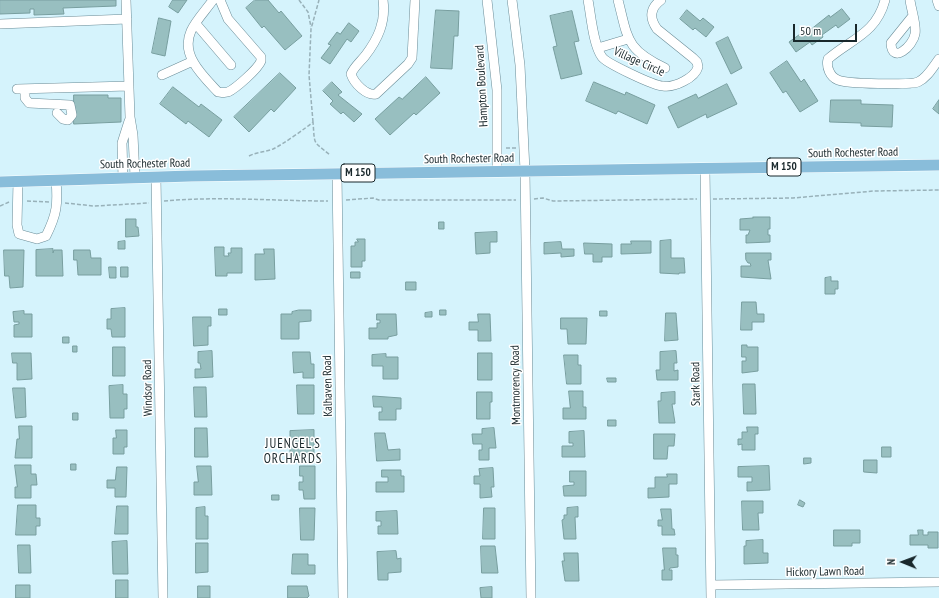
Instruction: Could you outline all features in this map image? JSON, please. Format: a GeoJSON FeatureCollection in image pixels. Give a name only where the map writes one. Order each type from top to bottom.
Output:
{"type":"FeatureCollection","features":[{"type":"Feature","properties":{"kind":"main road","name":"South Rochester Road"},"geometry":{"type":"LineString","coordinates":[[0,182],[135,177],[939,165]]}},
{"type":"Feature","properties":{"kind":"street"},"geometry":{"type":"LineString","coordinates":[[126,0],[130,117],[133,135],[135,177]]}},
{"type":"Feature","properties":{"kind":"street"},"geometry":{"type":"LineString","coordinates":[[213,0],[191,30],[188,40],[193,61],[218,92],[223,93],[229,92],[256,69],[261,61],[261,58],[228,19],[220,0]]}},
{"type":"Feature","properties":{"kind":"street"},"geometry":{"type":"LineString","coordinates":[[383,0],[383,20],[379,34],[373,46],[351,74],[356,82],[368,94],[372,95],[376,94],[412,58],[415,0]]}},
{"type":"Feature","properties":{"kind":"street","name":"Hampton Boulevard"},"geometry":{"type":"LineString","coordinates":[[487,0],[497,90],[497,171]]}},
{"type":"Feature","properties":{"kind":"street"},"geometry":{"type":"LineString","coordinates":[[512,0],[520,65],[525,171]]}},
{"type":"Feature","properties":{"kind":"street","name":"Village Circle"},"geometry":{"type":"LineString","coordinates":[[588,0],[598,48],[602,57],[609,63],[662,86],[675,84],[693,76],[697,71],[698,62],[657,29],[652,23],[652,10],[661,0]]}},
{"type":"Feature","properties":{"kind":"street"},"geometry":{"type":"LineString","coordinates":[[885,0],[878,17],[869,30],[828,60],[828,68],[836,79],[840,81],[860,83],[913,84],[922,80],[939,59]]}},
{"type":"Feature","properties":{"kind":"street"},"geometry":{"type":"LineString","coordinates":[[910,0],[912,17]]}},
{"type":"Feature","properties":{"kind":"street"},"geometry":{"type":"LineString","coordinates":[[937,0],[939,6]]}},
{"type":"Feature","properties":{"kind":"street"},"geometry":{"type":"LineString","coordinates":[[621,2],[628,39],[645,57],[664,68]]}},
{"type":"Feature","properties":{"kind":"street"},"geometry":{"type":"LineString","coordinates":[[0,24],[127,19]]}},
{"type":"Feature","properties":{"kind":"street"},"geometry":{"type":"LineString","coordinates":[[196,24],[231,65]]}},
{"type":"Feature","properties":{"kind":"street"},"geometry":{"type":"LineString","coordinates":[[598,48],[619,43],[628,39]]}},
{"type":"Feature","properties":{"kind":"street"},"geometry":{"type":"LineString","coordinates":[[162,75],[193,61]]}},
{"type":"Feature","properties":{"kind":"street"},"geometry":{"type":"LineString","coordinates":[[57,113],[63,119],[68,120],[72,115],[70,105],[29,103],[21,89],[129,86]]}},
{"type":"Feature","properties":{"kind":"street"},"geometry":{"type":"LineString","coordinates":[[123,178],[118,141],[130,117]]}},
{"type":"Feature","properties":{"kind":"street","name":"Stark Road"},"geometry":{"type":"LineString","coordinates":[[705,169],[711,598]]}},
{"type":"Feature","properties":{"kind":"street","name":"Montmorency Road"},"geometry":{"type":"LineString","coordinates":[[525,171],[531,598]]}},
{"type":"Feature","properties":{"kind":"street","name":"Kalhaven Road"},"geometry":{"type":"LineString","coordinates":[[337,174],[343,598]]}},
{"type":"Feature","properties":{"kind":"street","name":"Windsor Road"},"geometry":{"type":"LineString","coordinates":[[156,177],[163,598]]}},
{"type":"Feature","properties":{"kind":"street"},"geometry":{"type":"LineString","coordinates":[[18,181],[17,226],[19,234],[37,239],[46,236],[54,219],[58,202],[56,180]]}},
{"type":"Feature","properties":{"kind":"street","name":"Hickory Lawn Road"},"geometry":{"type":"LineString","coordinates":[[711,585],[939,582]]}},
{"type":"Feature","properties":{"kind":"path"},"geometry":{"type":"LineString","coordinates":[[299,0],[308,12],[311,28],[310,74],[314,141],[317,146],[330,155]]}},
{"type":"Feature","properties":{"kind":"path"},"geometry":{"type":"LineString","coordinates":[[311,28],[319,0]]}},
{"type":"Feature","properties":{"kind":"path"},"geometry":{"type":"LineString","coordinates":[[249,156],[259,151],[267,151],[275,148],[313,122]]}},
{"type":"Feature","properties":{"kind":"path"},"geometry":{"type":"LineString","coordinates":[[502,148],[518,148]]}},
{"type":"Feature","properties":{"kind":"path"},"geometry":{"type":"LineString","coordinates":[[0,206],[18,201],[58,202],[94,206],[238,198],[272,201],[373,198],[379,200],[525,200],[543,198],[553,201],[793,198],[874,191],[939,190]]}},
{"type":"Feature","properties":{"kind":"building"},"geometry":{"type":"Polygon","coordinates":[[[0,0],[116,0],[116,6],[63,8],[64,14],[34,15],[34,9],[30,9],[30,13],[0,14],[0,0]]]}},
{"type":"Feature","properties":{"kind":"building"},"geometry":{"type":"Polygon","coordinates":[[[173,0],[187,0],[178,13],[169,7],[173,0]]]}},
{"type":"Feature","properties":{"kind":"building"},"geometry":{"type":"Polygon","coordinates":[[[255,0],[268,0],[279,13],[281,11],[302,36],[285,50],[264,26],[262,28],[246,8],[255,0]]]}},
{"type":"Feature","properties":{"kind":"building"},"geometry":{"type":"Polygon","coordinates":[[[842,9],[850,19],[838,28],[836,25],[822,35],[823,37],[812,45],[810,42],[796,52],[789,42],[803,32],[805,34],[829,15],[830,17],[842,9]]]}},
{"type":"Feature","properties":{"kind":"building"},"geometry":{"type":"Polygon","coordinates":[[[436,10],[459,11],[458,36],[454,36],[452,69],[431,68],[436,10]]]}},
{"type":"Feature","properties":{"kind":"building"},"geometry":{"type":"Polygon","coordinates":[[[687,10],[700,21],[703,18],[714,27],[706,37],[695,28],[693,30],[680,19],[687,10]]]}},
{"type":"Feature","properties":{"kind":"building"},"geometry":{"type":"Polygon","coordinates":[[[572,11],[579,41],[574,42],[582,74],[561,79],[553,47],[557,46],[550,16],[572,11]]]}},
{"type":"Feature","properties":{"kind":"building"},"geometry":{"type":"Polygon","coordinates":[[[159,18],[171,21],[165,56],[152,53],[159,18]]]}},
{"type":"Feature","properties":{"kind":"building"},"geometry":{"type":"Polygon","coordinates":[[[349,23],[359,31],[351,42],[347,39],[330,64],[321,58],[331,45],[328,44],[337,32],[340,34],[349,23]]]}},
{"type":"Feature","properties":{"kind":"building"},"geometry":{"type":"Polygon","coordinates":[[[728,37],[742,68],[731,74],[716,43],[728,37]]]}},
{"type":"Feature","properties":{"kind":"building"},"geometry":{"type":"Polygon","coordinates":[[[787,61],[801,82],[804,79],[818,101],[800,112],[786,91],[783,93],[770,73],[787,61]]]}},
{"type":"Feature","properties":{"kind":"building"},"geometry":{"type":"Polygon","coordinates":[[[280,73],[296,88],[274,112],[271,109],[249,132],[234,117],[280,73]]]}},
{"type":"Feature","properties":{"kind":"building"},"geometry":{"type":"Polygon","coordinates":[[[426,77],[440,93],[416,115],[414,113],[390,135],[375,119],[399,97],[402,99],[426,77]]]}},
{"type":"Feature","properties":{"kind":"building"},"geometry":{"type":"Polygon","coordinates":[[[332,82],[342,92],[338,95],[362,114],[354,122],[343,112],[341,114],[330,104],[333,101],[323,91],[332,82]]]}},
{"type":"Feature","properties":{"kind":"building"},"geometry":{"type":"Polygon","coordinates":[[[594,82],[625,95],[626,92],[655,105],[647,124],[618,111],[616,114],[586,101],[594,82]]]}},
{"type":"Feature","properties":{"kind":"building"},"geometry":{"type":"Polygon","coordinates":[[[727,84],[737,104],[707,118],[706,114],[678,128],[668,107],[696,94],[698,98],[727,84]]]}},
{"type":"Feature","properties":{"kind":"building"},"geometry":{"type":"Polygon","coordinates":[[[173,87],[199,107],[201,104],[222,120],[209,137],[188,121],[186,124],[160,104],[173,87]]]}},
{"type":"Feature","properties":{"kind":"building"},"geometry":{"type":"Polygon","coordinates":[[[74,95],[108,95],[108,98],[121,98],[121,122],[74,124],[74,95]]]}},
{"type":"Feature","properties":{"kind":"building"},"geometry":{"type":"Polygon","coordinates":[[[831,100],[861,100],[861,104],[893,105],[892,127],[861,126],[861,123],[830,122],[831,100]]]}},
{"type":"Feature","properties":{"kind":"building"},"geometry":{"type":"Polygon","coordinates":[[[939,100],[939,114],[933,109],[939,100]]]}},
{"type":"Feature","properties":{"kind":"building"},"geometry":{"type":"Polygon","coordinates":[[[770,217],[770,229],[768,229],[768,235],[770,235],[770,242],[746,243],[746,235],[748,235],[750,230],[740,230],[740,219],[770,217]]]}},
{"type":"Feature","properties":{"kind":"building"},"geometry":{"type":"Polygon","coordinates":[[[126,219],[136,219],[136,227],[138,227],[139,236],[126,237],[126,219]]]}},
{"type":"Feature","properties":{"kind":"building"},"geometry":{"type":"Polygon","coordinates":[[[439,222],[444,222],[444,229],[439,229],[439,222]]]}},
{"type":"Feature","properties":{"kind":"building"},"geometry":{"type":"Polygon","coordinates":[[[497,232],[497,242],[490,242],[490,253],[476,254],[475,233],[497,232]]]}},
{"type":"Feature","properties":{"kind":"building"},"geometry":{"type":"Polygon","coordinates":[[[357,239],[365,239],[365,261],[362,261],[362,267],[351,267],[351,246],[355,246],[355,242],[358,242],[357,239]]]}},
{"type":"Feature","properties":{"kind":"building"},"geometry":{"type":"Polygon","coordinates":[[[671,240],[671,258],[684,258],[685,273],[660,273],[660,241],[671,240]]]}},
{"type":"Feature","properties":{"kind":"building"},"geometry":{"type":"Polygon","coordinates":[[[125,241],[125,249],[118,249],[118,242],[125,241]]]}},
{"type":"Feature","properties":{"kind":"building"},"geometry":{"type":"Polygon","coordinates":[[[631,241],[651,241],[651,253],[621,254],[621,244],[631,244],[631,241]]]}},
{"type":"Feature","properties":{"kind":"building"},"geometry":{"type":"Polygon","coordinates":[[[561,242],[562,249],[574,249],[574,256],[561,257],[561,253],[544,254],[544,243],[561,242]]]}},
{"type":"Feature","properties":{"kind":"building"},"geometry":{"type":"Polygon","coordinates":[[[584,243],[612,244],[612,257],[602,257],[602,262],[593,262],[593,254],[585,254],[584,243]]]}},
{"type":"Feature","properties":{"kind":"building"},"geometry":{"type":"Polygon","coordinates":[[[215,247],[224,247],[224,256],[229,256],[228,253],[231,253],[231,248],[242,248],[242,273],[227,273],[227,276],[216,276],[215,247]]]}},
{"type":"Feature","properties":{"kind":"building"},"geometry":{"type":"Polygon","coordinates":[[[53,249],[53,253],[54,250],[62,250],[63,276],[36,276],[36,250],[53,249]]]}},
{"type":"Feature","properties":{"kind":"building"},"geometry":{"type":"Polygon","coordinates":[[[264,249],[274,249],[275,279],[255,280],[255,254],[264,254],[264,249]]]}},
{"type":"Feature","properties":{"kind":"building"},"geometry":{"type":"Polygon","coordinates":[[[4,250],[24,250],[23,287],[10,288],[9,276],[5,276],[4,250]]]}},
{"type":"Feature","properties":{"kind":"building"},"geometry":{"type":"Polygon","coordinates":[[[74,250],[90,250],[91,258],[101,258],[101,275],[78,275],[77,260],[74,260],[74,250]]]}},
{"type":"Feature","properties":{"kind":"building"},"geometry":{"type":"Polygon","coordinates":[[[746,253],[771,253],[771,260],[768,260],[771,279],[741,277],[741,266],[751,266],[746,260],[746,253]]]}},
{"type":"Feature","properties":{"kind":"building"},"geometry":{"type":"Polygon","coordinates":[[[109,267],[116,267],[116,278],[110,278],[109,267]]]}},
{"type":"Feature","properties":{"kind":"building"},"geometry":{"type":"Polygon","coordinates":[[[121,267],[128,267],[128,277],[121,277],[121,267]]]}},
{"type":"Feature","properties":{"kind":"building"},"geometry":{"type":"Polygon","coordinates":[[[351,272],[360,272],[360,278],[351,278],[351,272]]]}},
{"type":"Feature","properties":{"kind":"building"},"geometry":{"type":"Polygon","coordinates":[[[831,277],[831,281],[838,281],[838,289],[835,289],[835,294],[825,294],[825,278],[831,277]]]}},
{"type":"Feature","properties":{"kind":"building"},"geometry":{"type":"Polygon","coordinates":[[[406,282],[416,282],[416,290],[406,290],[406,282]]]}},
{"type":"Feature","properties":{"kind":"building"},"geometry":{"type":"Polygon","coordinates":[[[742,302],[756,302],[757,314],[764,314],[764,322],[752,322],[752,330],[741,330],[742,302]]]}},
{"type":"Feature","properties":{"kind":"building"},"geometry":{"type":"Polygon","coordinates":[[[125,308],[125,337],[112,337],[111,329],[107,329],[107,319],[111,319],[111,309],[125,308]]]}},
{"type":"Feature","properties":{"kind":"building"},"geometry":{"type":"Polygon","coordinates":[[[219,309],[227,309],[227,315],[219,315],[219,309]]]}},
{"type":"Feature","properties":{"kind":"building"},"geometry":{"type":"Polygon","coordinates":[[[299,310],[311,310],[311,321],[299,322],[299,339],[281,339],[281,314],[292,314],[292,312],[299,310]]]}},
{"type":"Feature","properties":{"kind":"building"},"geometry":{"type":"Polygon","coordinates":[[[440,310],[446,310],[446,315],[440,315],[440,310]]]}},
{"type":"Feature","properties":{"kind":"building"},"geometry":{"type":"Polygon","coordinates":[[[24,311],[24,314],[32,314],[32,337],[14,337],[14,325],[19,324],[19,322],[14,322],[13,312],[24,311]]]}},
{"type":"Feature","properties":{"kind":"building"},"geometry":{"type":"Polygon","coordinates":[[[600,311],[607,311],[607,316],[600,316],[600,311]]]}},
{"type":"Feature","properties":{"kind":"building"},"geometry":{"type":"Polygon","coordinates":[[[432,312],[432,317],[425,317],[425,313],[432,312]]]}},
{"type":"Feature","properties":{"kind":"building"},"geometry":{"type":"Polygon","coordinates":[[[666,313],[676,313],[678,340],[665,341],[666,313]]]}},
{"type":"Feature","properties":{"kind":"building"},"geometry":{"type":"Polygon","coordinates":[[[377,314],[396,314],[397,335],[388,337],[388,339],[369,339],[369,328],[377,328],[377,323],[380,323],[380,320],[377,320],[377,314]]]}},
{"type":"Feature","properties":{"kind":"building"},"geometry":{"type":"Polygon","coordinates":[[[478,314],[490,314],[491,341],[478,341],[478,330],[469,330],[469,322],[478,322],[478,314]]]}},
{"type":"Feature","properties":{"kind":"building"},"geometry":{"type":"Polygon","coordinates":[[[193,317],[211,317],[211,326],[208,326],[208,345],[194,346],[193,317]]]}},
{"type":"Feature","properties":{"kind":"building"},"geometry":{"type":"Polygon","coordinates":[[[561,318],[587,318],[586,344],[568,344],[567,329],[561,329],[561,318]]]}},
{"type":"Feature","properties":{"kind":"building"},"geometry":{"type":"Polygon","coordinates":[[[63,337],[69,337],[69,343],[63,343],[63,337]]]}},
{"type":"Feature","properties":{"kind":"building"},"geometry":{"type":"Polygon","coordinates":[[[742,345],[747,345],[747,347],[758,347],[758,371],[742,373],[742,361],[746,361],[746,357],[742,357],[742,345]]]}},
{"type":"Feature","properties":{"kind":"building"},"geometry":{"type":"Polygon","coordinates":[[[73,346],[77,346],[77,352],[73,352],[73,346]]]}},
{"type":"Feature","properties":{"kind":"building"},"geometry":{"type":"Polygon","coordinates":[[[113,347],[125,347],[125,376],[113,376],[113,347]]]}},
{"type":"Feature","properties":{"kind":"building"},"geometry":{"type":"Polygon","coordinates":[[[212,351],[213,377],[195,378],[195,369],[201,369],[200,363],[198,363],[198,352],[212,351]]]}},
{"type":"Feature","properties":{"kind":"building"},"geometry":{"type":"Polygon","coordinates":[[[676,351],[677,363],[674,363],[674,371],[678,370],[678,380],[657,380],[656,370],[660,370],[660,352],[676,351]]]}},
{"type":"Feature","properties":{"kind":"building"},"geometry":{"type":"Polygon","coordinates":[[[293,352],[310,352],[311,364],[314,364],[314,378],[303,378],[303,372],[294,373],[293,352]]]}},
{"type":"Feature","properties":{"kind":"building"},"geometry":{"type":"Polygon","coordinates":[[[12,353],[31,353],[32,379],[17,380],[17,363],[13,363],[12,353]]]}},
{"type":"Feature","properties":{"kind":"building"},"geometry":{"type":"Polygon","coordinates":[[[478,353],[492,353],[492,380],[478,380],[478,353]]]}},
{"type":"Feature","properties":{"kind":"building"},"geometry":{"type":"Polygon","coordinates":[[[386,354],[386,357],[398,357],[398,379],[383,379],[383,366],[372,366],[372,355],[386,354]]]}},
{"type":"Feature","properties":{"kind":"building"},"geometry":{"type":"Polygon","coordinates":[[[564,355],[578,355],[578,365],[581,365],[581,384],[567,384],[564,355]]]}},
{"type":"Feature","properties":{"kind":"building"},"geometry":{"type":"Polygon","coordinates":[[[607,378],[616,378],[616,382],[608,382],[607,378]]]}},
{"type":"Feature","properties":{"kind":"building"},"geometry":{"type":"Polygon","coordinates":[[[743,384],[755,384],[756,414],[744,414],[743,384]]]}},
{"type":"Feature","properties":{"kind":"building"},"geometry":{"type":"Polygon","coordinates":[[[123,385],[123,394],[127,394],[127,409],[124,409],[124,418],[110,418],[109,386],[123,385]]]}},
{"type":"Feature","properties":{"kind":"building"},"geometry":{"type":"Polygon","coordinates":[[[297,385],[314,385],[314,414],[298,414],[297,385]]]}},
{"type":"Feature","properties":{"kind":"building"},"geometry":{"type":"Polygon","coordinates":[[[194,387],[206,387],[207,417],[195,417],[194,387]]]}},
{"type":"Feature","properties":{"kind":"building"},"geometry":{"type":"Polygon","coordinates":[[[13,388],[25,388],[26,417],[16,418],[13,388]]]}},
{"type":"Feature","properties":{"kind":"building"},"geometry":{"type":"Polygon","coordinates":[[[569,391],[583,391],[583,407],[586,407],[586,419],[563,419],[563,408],[570,408],[569,391]]]}},
{"type":"Feature","properties":{"kind":"building"},"geometry":{"type":"Polygon","coordinates":[[[477,392],[492,392],[492,402],[490,402],[490,419],[477,419],[477,392]]]}},
{"type":"Feature","properties":{"kind":"building"},"geometry":{"type":"Polygon","coordinates":[[[675,392],[675,404],[672,404],[675,423],[659,423],[658,401],[661,401],[661,393],[675,392]]]}},
{"type":"Feature","properties":{"kind":"building"},"geometry":{"type":"Polygon","coordinates":[[[373,396],[401,398],[401,409],[396,409],[396,420],[379,420],[379,412],[382,412],[382,407],[374,407],[373,396]]]}},
{"type":"Feature","properties":{"kind":"building"},"geometry":{"type":"Polygon","coordinates":[[[73,413],[78,413],[78,420],[73,420],[73,413]]]}},
{"type":"Feature","properties":{"kind":"building"},"geometry":{"type":"Polygon","coordinates":[[[608,420],[616,420],[616,426],[608,426],[608,420]]]}},
{"type":"Feature","properties":{"kind":"building"},"geometry":{"type":"Polygon","coordinates":[[[19,426],[32,426],[32,458],[15,458],[17,439],[19,439],[19,426]]]}},
{"type":"Feature","properties":{"kind":"building"},"geometry":{"type":"Polygon","coordinates":[[[747,427],[758,427],[758,434],[755,434],[755,450],[742,450],[742,444],[738,445],[738,439],[742,439],[742,432],[747,432],[747,427]]]}},
{"type":"Feature","properties":{"kind":"building"},"geometry":{"type":"Polygon","coordinates":[[[195,428],[207,428],[208,457],[195,457],[195,428]]]}},
{"type":"Feature","properties":{"kind":"building"},"geometry":{"type":"Polygon","coordinates":[[[494,428],[496,448],[489,448],[489,460],[479,460],[479,450],[482,450],[482,444],[473,444],[472,434],[482,434],[482,429],[494,428]]]}},
{"type":"Feature","properties":{"kind":"building"},"geometry":{"type":"Polygon","coordinates":[[[116,430],[127,430],[127,447],[124,447],[124,454],[113,454],[113,438],[116,438],[116,430]]]}},
{"type":"Feature","properties":{"kind":"building"},"geometry":{"type":"Polygon","coordinates":[[[314,430],[314,455],[290,456],[290,431],[314,430]]]}},
{"type":"Feature","properties":{"kind":"building"},"geometry":{"type":"Polygon","coordinates":[[[584,431],[585,457],[562,457],[562,446],[573,446],[573,443],[569,443],[569,432],[584,431]]]}},
{"type":"Feature","properties":{"kind":"building"},"geometry":{"type":"Polygon","coordinates":[[[375,433],[385,433],[388,450],[400,449],[400,460],[377,461],[375,433]]]}},
{"type":"Feature","properties":{"kind":"building"},"geometry":{"type":"Polygon","coordinates":[[[654,434],[675,434],[674,446],[668,446],[667,459],[654,459],[654,434]]]}},
{"type":"Feature","properties":{"kind":"building"},"geometry":{"type":"Polygon","coordinates":[[[882,447],[891,447],[891,457],[882,457],[882,447]]]}},
{"type":"Feature","properties":{"kind":"building"},"geometry":{"type":"Polygon","coordinates":[[[804,458],[811,458],[811,463],[804,464],[804,458]]]}},
{"type":"Feature","properties":{"kind":"building"},"geometry":{"type":"Polygon","coordinates":[[[864,460],[877,460],[877,473],[864,472],[864,460]]]}},
{"type":"Feature","properties":{"kind":"building"},"geometry":{"type":"Polygon","coordinates":[[[71,464],[76,464],[76,470],[71,470],[71,464]]]}},
{"type":"Feature","properties":{"kind":"building"},"geometry":{"type":"Polygon","coordinates":[[[15,465],[31,465],[31,474],[36,474],[37,485],[31,485],[31,498],[15,498],[15,487],[17,487],[15,465]]]}},
{"type":"Feature","properties":{"kind":"building"},"geometry":{"type":"Polygon","coordinates":[[[197,466],[211,466],[212,495],[194,495],[194,482],[198,482],[197,466]]]}},
{"type":"Feature","properties":{"kind":"building"},"geometry":{"type":"Polygon","coordinates":[[[300,466],[315,466],[315,499],[304,499],[303,490],[299,490],[299,482],[303,482],[303,476],[300,476],[300,466]]]}},
{"type":"Feature","properties":{"kind":"building"},"geometry":{"type":"Polygon","coordinates":[[[769,466],[770,490],[747,491],[747,482],[752,482],[752,477],[738,477],[738,467],[769,466]]]}},
{"type":"Feature","properties":{"kind":"building"},"geometry":{"type":"Polygon","coordinates":[[[117,467],[127,467],[126,497],[115,497],[115,488],[107,488],[107,480],[115,480],[117,467]]]}},
{"type":"Feature","properties":{"kind":"building"},"geometry":{"type":"Polygon","coordinates":[[[493,468],[494,487],[491,487],[492,497],[480,498],[480,484],[474,484],[474,476],[480,476],[479,469],[493,468]]]}},
{"type":"Feature","properties":{"kind":"building"},"geometry":{"type":"Polygon","coordinates":[[[382,470],[401,470],[401,476],[404,476],[404,492],[376,492],[376,482],[388,482],[388,477],[382,477],[382,470]]]}},
{"type":"Feature","properties":{"kind":"building"},"geometry":{"type":"Polygon","coordinates":[[[570,471],[586,471],[586,496],[564,496],[563,486],[574,485],[574,482],[570,482],[570,471]]]}},
{"type":"Feature","properties":{"kind":"building"},"geometry":{"type":"Polygon","coordinates":[[[667,474],[677,474],[677,484],[669,484],[669,497],[648,498],[648,488],[655,488],[655,477],[667,477],[667,474]]]}},
{"type":"Feature","properties":{"kind":"building"},"geometry":{"type":"Polygon","coordinates":[[[272,495],[279,495],[279,500],[272,500],[272,495]]]}},
{"type":"Feature","properties":{"kind":"building"},"geometry":{"type":"Polygon","coordinates":[[[800,500],[805,503],[803,507],[798,505],[800,500]]]}},
{"type":"Feature","properties":{"kind":"building"},"geometry":{"type":"Polygon","coordinates":[[[742,501],[763,501],[763,513],[758,513],[759,530],[743,530],[742,501]]]}},
{"type":"Feature","properties":{"kind":"building"},"geometry":{"type":"Polygon","coordinates":[[[18,505],[36,505],[36,518],[40,518],[40,526],[36,526],[36,535],[16,535],[18,505]]]}},
{"type":"Feature","properties":{"kind":"building"},"geometry":{"type":"Polygon","coordinates":[[[117,506],[128,506],[128,534],[115,534],[117,506]]]}},
{"type":"Feature","properties":{"kind":"building"},"geometry":{"type":"Polygon","coordinates":[[[205,507],[205,516],[208,516],[208,539],[196,539],[196,508],[205,507]]]}},
{"type":"Feature","properties":{"kind":"building"},"geometry":{"type":"Polygon","coordinates":[[[578,507],[578,517],[575,517],[576,539],[564,539],[562,520],[564,519],[564,515],[567,515],[567,508],[578,507]]]}},
{"type":"Feature","properties":{"kind":"building"},"geometry":{"type":"Polygon","coordinates":[[[300,508],[315,508],[314,540],[301,540],[300,508]]]}},
{"type":"Feature","properties":{"kind":"building"},"geometry":{"type":"Polygon","coordinates":[[[484,508],[495,508],[495,539],[483,539],[484,508]]]}},
{"type":"Feature","properties":{"kind":"building"},"geometry":{"type":"Polygon","coordinates":[[[661,509],[671,509],[672,529],[674,529],[675,535],[662,535],[662,526],[658,526],[658,520],[662,520],[661,509]]]}},
{"type":"Feature","properties":{"kind":"building"},"geometry":{"type":"Polygon","coordinates":[[[397,511],[398,534],[378,534],[378,526],[381,526],[381,521],[376,521],[376,512],[397,511]]]}},
{"type":"Feature","properties":{"kind":"building"},"geometry":{"type":"Polygon","coordinates":[[[834,530],[860,530],[860,543],[852,543],[852,546],[834,546],[834,530]]]}},
{"type":"Feature","properties":{"kind":"building"},"geometry":{"type":"Polygon","coordinates":[[[918,530],[923,530],[923,535],[928,535],[928,532],[938,532],[938,548],[928,548],[928,545],[910,545],[910,535],[918,535],[918,530]]]}},
{"type":"Feature","properties":{"kind":"building"},"geometry":{"type":"Polygon","coordinates":[[[763,540],[763,553],[768,553],[768,563],[744,564],[744,546],[746,546],[746,541],[763,540]]]}},
{"type":"Feature","properties":{"kind":"building"},"geometry":{"type":"Polygon","coordinates":[[[127,541],[128,574],[113,574],[112,542],[127,541]]]}},
{"type":"Feature","properties":{"kind":"building"},"geometry":{"type":"Polygon","coordinates":[[[196,543],[208,543],[208,572],[196,573],[196,543]]]}},
{"type":"Feature","properties":{"kind":"building"},"geometry":{"type":"Polygon","coordinates":[[[18,545],[30,545],[31,573],[19,573],[18,545]]]}},
{"type":"Feature","properties":{"kind":"building"},"geometry":{"type":"Polygon","coordinates":[[[481,546],[495,546],[498,573],[482,573],[481,546]]]}},
{"type":"Feature","properties":{"kind":"building"},"geometry":{"type":"Polygon","coordinates":[[[663,548],[676,548],[676,555],[678,555],[678,567],[670,568],[669,570],[672,570],[672,580],[662,580],[662,570],[664,570],[663,548]]]}},
{"type":"Feature","properties":{"kind":"building"},"geometry":{"type":"Polygon","coordinates":[[[396,551],[397,559],[401,558],[401,572],[388,573],[388,580],[378,580],[377,552],[396,551]]]}},
{"type":"Feature","properties":{"kind":"building"},"geometry":{"type":"Polygon","coordinates":[[[564,553],[578,553],[579,581],[565,581],[562,561],[564,561],[564,553]]]}},
{"type":"Feature","properties":{"kind":"building"},"geometry":{"type":"Polygon","coordinates":[[[293,554],[308,554],[308,565],[315,565],[315,574],[292,574],[293,554]]]}},
{"type":"Feature","properties":{"kind":"building"},"geometry":{"type":"Polygon","coordinates":[[[116,580],[128,580],[128,598],[116,598],[116,580]]]}},
{"type":"Feature","properties":{"kind":"building"},"geometry":{"type":"Polygon","coordinates":[[[16,585],[30,585],[30,598],[16,598],[16,585]]]}},
{"type":"Feature","properties":{"kind":"building"},"geometry":{"type":"Polygon","coordinates":[[[198,586],[210,586],[210,598],[198,598],[198,586]]]}},
{"type":"Feature","properties":{"kind":"building"},"geometry":{"type":"Polygon","coordinates":[[[288,586],[307,586],[309,596],[307,598],[288,598],[288,586]]]}},
{"type":"Feature","properties":{"kind":"building"},"geometry":{"type":"Polygon","coordinates":[[[492,587],[492,598],[481,598],[480,588],[492,587]]]}},
{"type":"Feature","properties":{"kind":"district","name":"JUENGEL'S ORCHARDS"},"geometry":{"type":"Point","coordinates":[293,452]}}]}
